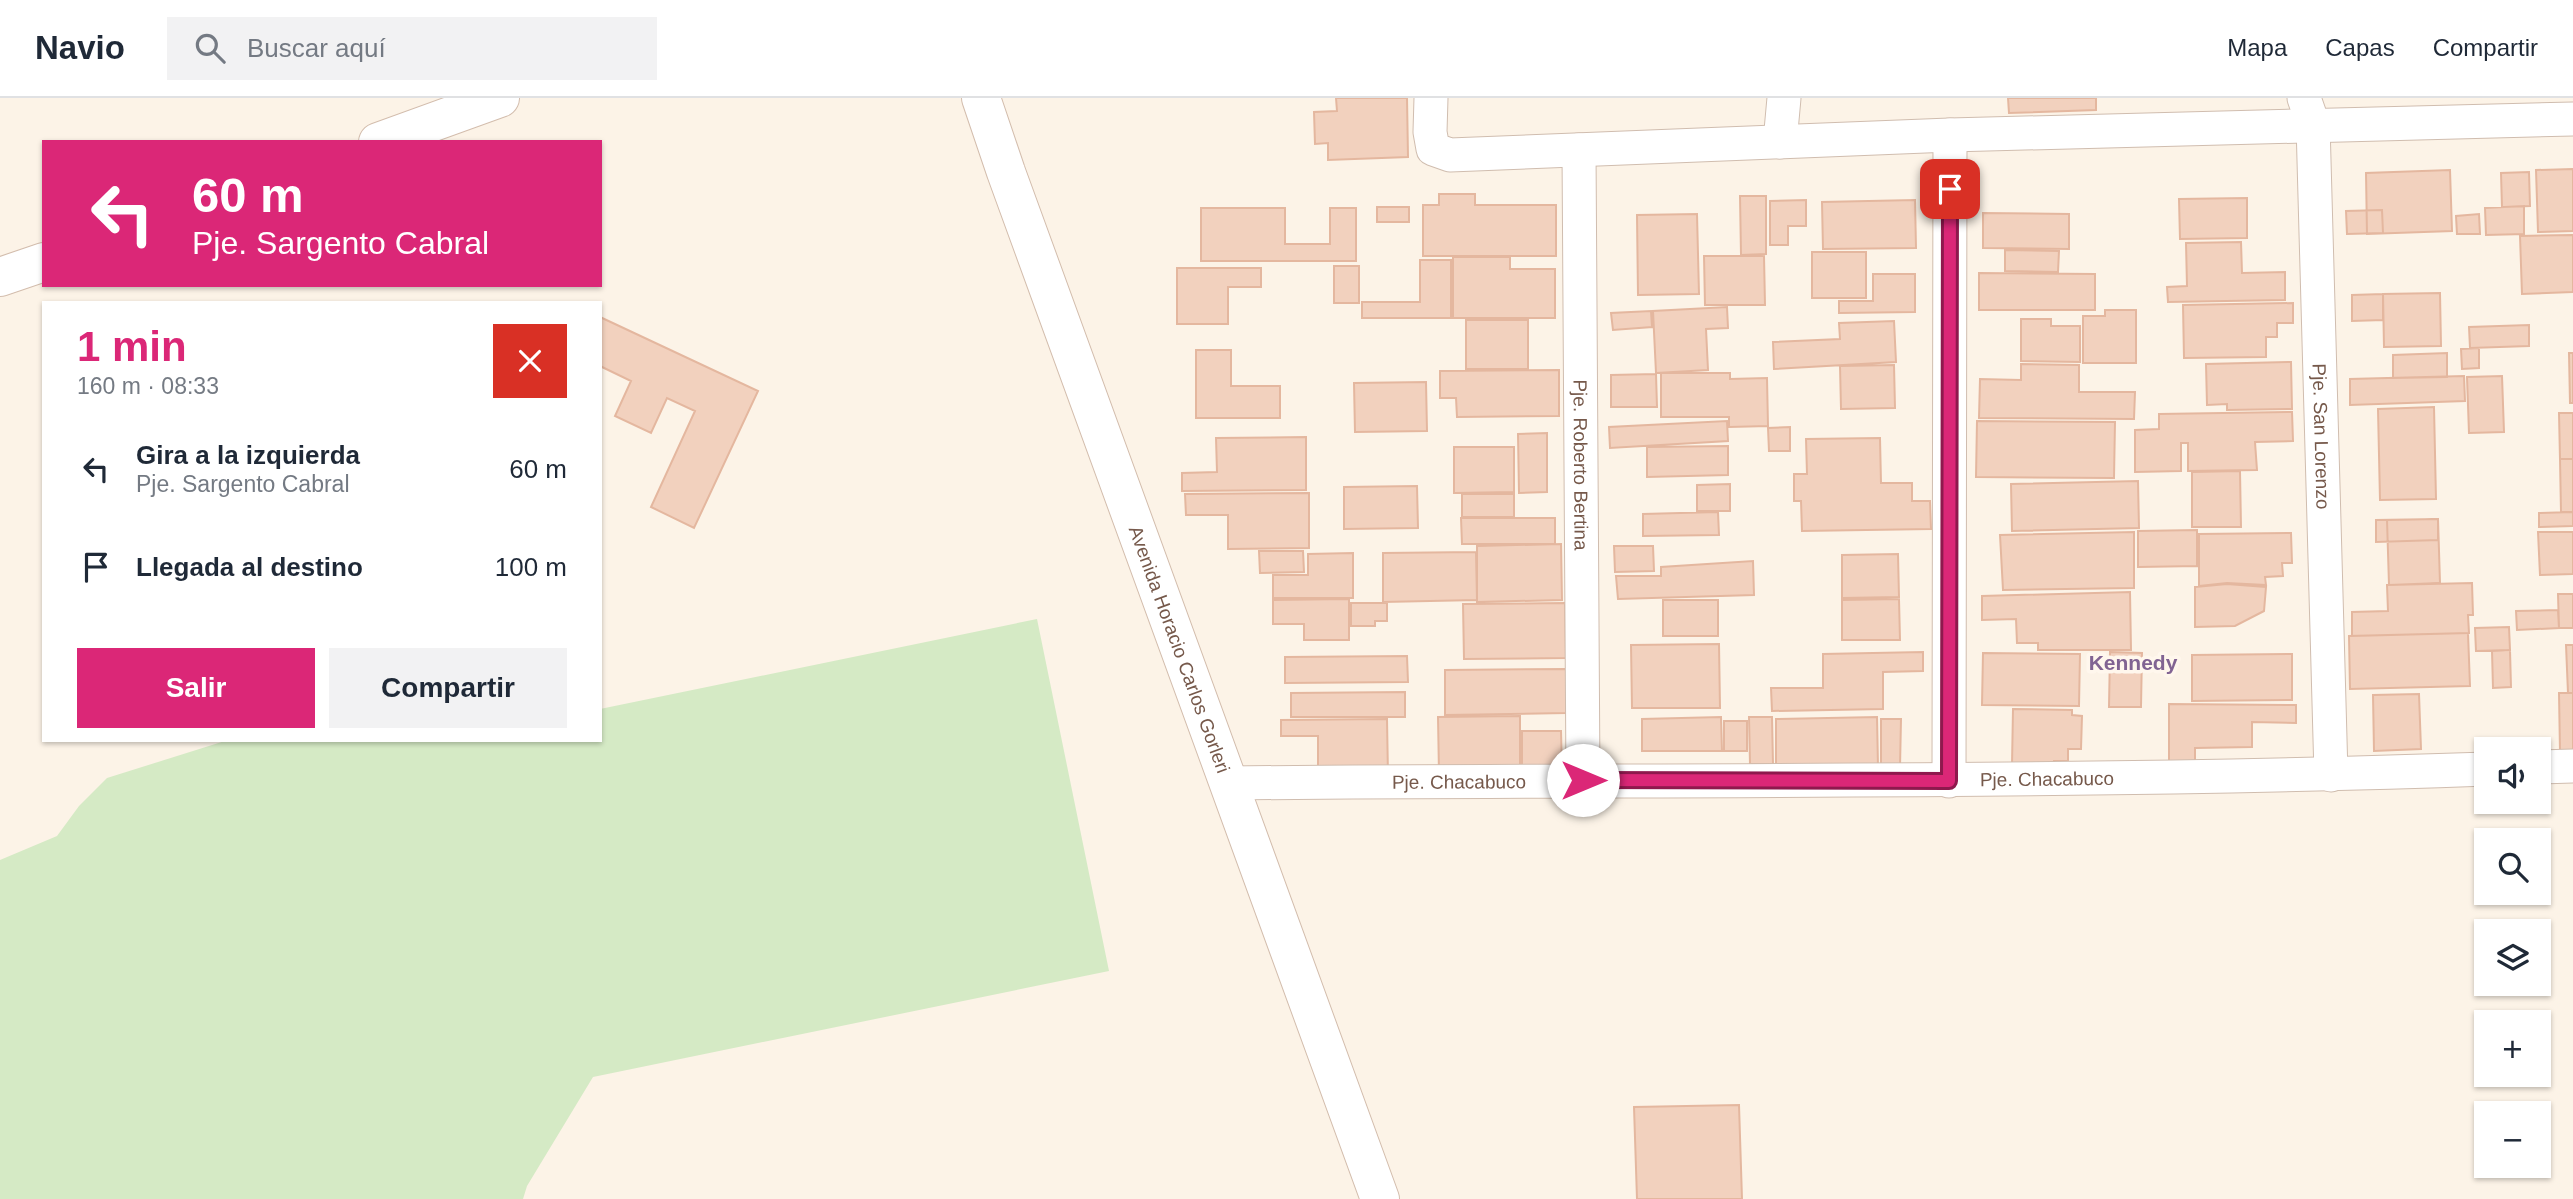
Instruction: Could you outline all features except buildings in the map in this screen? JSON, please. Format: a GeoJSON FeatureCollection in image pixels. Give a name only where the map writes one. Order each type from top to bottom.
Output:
{"type":"FeatureCollection","features":[{"type":"Feature","properties":{"kind":"main road"},"geometry":{"type":"LineString","coordinates":[[384,140],[500,98]]}},
{"type":"Feature","properties":{"kind":"main road","name":"Avenida Horacio Carlos Gorleri"},"geometry":{"type":"LineString","coordinates":[[981,98],[1380,1199]]}},
{"type":"Feature","properties":{"kind":"main road"},"geometry":{"type":"LineString","coordinates":[[0,277],[42,263]]}},
{"type":"Feature","properties":{"kind":"street"},"geometry":{"type":"LineString","coordinates":[[1431,98],[1430,132],[1433,149],[1450,155],[1950,135],[2309,111],[2573,119]]}},
{"type":"Feature","properties":{"kind":"street"},"geometry":{"type":"LineString","coordinates":[[1780,142],[1784,98]]}},
{"type":"Feature","properties":{"kind":"street","name":"Pje. San Lorenzo"},"geometry":{"type":"LineString","coordinates":[[2309,111],[2331,775]]}},
{"type":"Feature","properties":{"kind":"street"},"geometry":{"type":"LineString","coordinates":[[1949,781],[1950,135]]}},
{"type":"Feature","properties":{"kind":"street","name":"Pje. Roberto Bertina"},"geometry":{"type":"LineString","coordinates":[[1579,150],[1583,780]]}},
{"type":"Feature","properties":{"kind":"street"},"geometry":{"type":"LineString","coordinates":[[2551,767],[2573,766]]}},
{"type":"Feature","properties":{"kind":"street","name":"Pje. Chacabuco"},"geometry":{"type":"LineString","coordinates":[[1228,783],[1949,781],[2331,775],[2474,770]]}},
{"type":"Feature","properties":{"kind":"green space"},"geometry":{"type":"Polygon","coordinates":[[[1037,619],[1109,971],[593,1077],[527,1186],[523,1199],[0,1199],[0,860],[57,836],[79,806],[107,778],[222,742],[602,742],[602,709],[1037,619]]]}},
{"type":"Feature","properties":{"kind":"district","name":"Kennedy"},"geometry":{"type":"Point","coordinates":[2133,663]}},
{"type":"Feature","properties":{"kind":"route"},"geometry":{"type":"LineString","coordinates":[[1583,780],[1949,781],[1950,189]]}}]}
